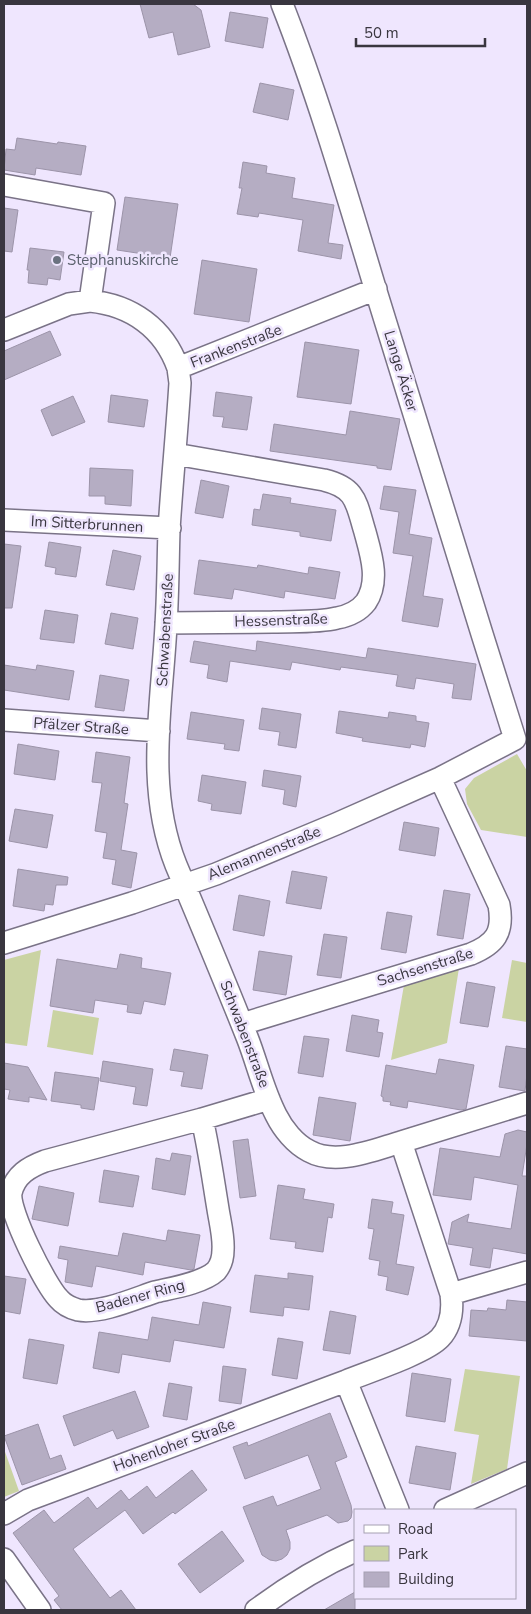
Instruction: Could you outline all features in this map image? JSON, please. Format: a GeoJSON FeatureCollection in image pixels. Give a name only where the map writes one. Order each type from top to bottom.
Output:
{"type":"FeatureCollection","features":[{"type":"Feature","properties":{"kind":"street","name":"Lange Äcker"},"geometry":{"type":"LineString","coordinates":[[282,4],[318,106],[376,289],[443,512],[516,739]]}},
{"type":"Feature","properties":{"kind":"street"},"geometry":{"type":"LineString","coordinates":[[4,185],[104,203],[90,301]]}},
{"type":"Feature","properties":{"kind":"street","name":"Frankenstraße"},"geometry":{"type":"LineString","coordinates":[[4,330],[69,304],[90,301],[119,306],[155,330],[163,338],[171,350],[178,368],[376,289]]}},
{"type":"Feature","properties":{"kind":"street","name":"Schwabenstraße"},"geometry":{"type":"LineString","coordinates":[[178,368],[180,383],[157,773],[160,803],[170,851],[242,1024],[276,1115],[290,1136],[308,1151],[320,1156],[348,1156],[366,1153],[527,1103]]}},
{"type":"Feature","properties":{"kind":"street","name":"Hessenstraße"},"geometry":{"type":"LineString","coordinates":[[166,623],[334,619],[347,615],[363,605],[374,582],[372,559],[368,543],[356,504],[347,488],[324,480],[175,454]]}},
{"type":"Feature","properties":{"kind":"street","name":"Im Sitterbrunnen"},"geometry":{"type":"LineString","coordinates":[[4,520],[170,528]]}},
{"type":"Feature","properties":{"kind":"street","name":"Pfälzer Straße"},"geometry":{"type":"LineString","coordinates":[[4,720],[159,731]]}},
{"type":"Feature","properties":{"kind":"street","name":"Alemannenstraße"},"geometry":{"type":"LineString","coordinates":[[4,943],[184,885],[299,840],[440,778],[516,739]]}},
{"type":"Feature","properties":{"kind":"street","name":"Sachsenstraße"},"geometry":{"type":"LineString","coordinates":[[242,1024],[470,954],[486,948],[496,938],[500,927],[500,905],[440,778]]}},
{"type":"Feature","properties":{"kind":"street","name":"Badener Ring"},"geometry":{"type":"LineString","coordinates":[[202,1119],[223,1242],[222,1258],[217,1270],[204,1278],[189,1283],[98,1309],[79,1310],[64,1304],[52,1291],[15,1216],[12,1206],[11,1193],[18,1178],[29,1167],[270,1099]]}},
{"type":"Feature","properties":{"kind":"street"},"geometry":{"type":"LineString","coordinates":[[398,1509],[346,1381],[436,1342],[449,1322],[452,1304],[451,1294],[401,1142]]}},
{"type":"Feature","properties":{"kind":"street"},"geometry":{"type":"LineString","coordinates":[[451,1294],[527,1272]]}},
{"type":"Feature","properties":{"kind":"street","name":"Hohenloher Straße"},"geometry":{"type":"LineString","coordinates":[[4,1514],[28,1500],[346,1381]]}},
{"type":"Feature","properties":{"kind":"street"},"geometry":{"type":"LineString","coordinates":[[447,1509],[527,1473]]}},
{"type":"Feature","properties":{"kind":"street"},"geometry":{"type":"LineString","coordinates":[[256,1610],[284,1589],[354,1552]]}},
{"type":"Feature","properties":{"kind":"street"},"geometry":{"type":"LineString","coordinates":[[4,1559],[40,1610]]}},
{"type":"Feature","properties":{"kind":"green space"},"geometry":{"type":"Polygon","coordinates":[[[517,754],[527,771],[527,837],[481,830],[467,804],[465,789],[474,778],[517,754]]]}},
{"type":"Feature","properties":{"kind":"green space"},"geometry":{"type":"Polygon","coordinates":[[[41,950],[27,1046],[4,1043],[4,960],[41,950]]]}},
{"type":"Feature","properties":{"kind":"green space"},"geometry":{"type":"Polygon","coordinates":[[[512,960],[527,963],[527,1022],[502,1018],[512,960]]]}},
{"type":"Feature","properties":{"kind":"green space"},"geometry":{"type":"Polygon","coordinates":[[[459,968],[447,1043],[391,1060],[404,985],[459,968]]]}},
{"type":"Feature","properties":{"kind":"green space"},"geometry":{"type":"Polygon","coordinates":[[[53,1010],[99,1018],[93,1055],[47,1047],[53,1010]]]}},
{"type":"Feature","properties":{"kind":"green space"},"geometry":{"type":"Polygon","coordinates":[[[465,1369],[520,1376],[507,1469],[471,1484],[479,1435],[454,1431],[465,1369]]]}},
{"type":"Feature","properties":{"kind":"green space"},"geometry":{"type":"Polygon","coordinates":[[[4,1449],[19,1491],[4,1497],[4,1449]]]}},
{"type":"Feature","properties":{"kind":"building"},"geometry":{"type":"Polygon","coordinates":[[[140,4],[193,4],[201,10],[210,47],[178,55],[173,32],[149,38],[140,4]]]}},
{"type":"Feature","properties":{"kind":"building"},"geometry":{"type":"Polygon","coordinates":[[[230,12],[268,18],[263,48],[225,41],[230,12]]]}},
{"type":"Feature","properties":{"kind":"building"},"geometry":{"type":"Polygon","coordinates":[[[260,83],[294,90],[288,120],[253,112],[260,83]]]}},
{"type":"Feature","properties":{"kind":"building"},"geometry":{"type":"Polygon","coordinates":[[[17,138],[86,146],[81,175],[36,168],[35,175],[4,170],[6,149],[15,150],[17,138]]]}},
{"type":"Feature","properties":{"kind":"building"},"geometry":{"type":"Polygon","coordinates":[[[243,162],[267,166],[266,173],[295,178],[292,198],[334,205],[328,243],[343,245],[341,259],[298,251],[303,220],[259,213],[258,217],[237,214],[242,188],[239,188],[243,162]]]}},
{"type":"Feature","properties":{"kind":"building"},"geometry":{"type":"Polygon","coordinates":[[[125,197],[178,204],[170,258],[117,250],[125,197]]]}},
{"type":"Feature","properties":{"kind":"building"},"geometry":{"type":"Polygon","coordinates":[[[4,208],[18,210],[12,252],[4,251],[4,208]]]}},
{"type":"Feature","properties":{"kind":"building"},"geometry":{"type":"Polygon","coordinates":[[[30,248],[64,252],[60,280],[48,278],[47,285],[28,283],[29,270],[27,270],[30,248]]]}},
{"type":"Feature","properties":{"kind":"building"},"geometry":{"type":"Polygon","coordinates":[[[202,260],[257,269],[249,322],[194,314],[202,260]]]}},
{"type":"Feature","properties":{"kind":"building"},"geometry":{"type":"Polygon","coordinates":[[[50,331],[61,355],[4,380],[4,351],[50,331]]]}},
{"type":"Feature","properties":{"kind":"building"},"geometry":{"type":"Polygon","coordinates":[[[305,342],[359,350],[351,404],[297,397],[305,342]]]}},
{"type":"Feature","properties":{"kind":"building"},"geometry":{"type":"Polygon","coordinates":[[[216,392],[252,397],[247,430],[222,427],[224,417],[213,416],[216,392]]]}},
{"type":"Feature","properties":{"kind":"building"},"geometry":{"type":"Polygon","coordinates":[[[111,395],[148,400],[144,427],[108,422],[111,395]]]}},
{"type":"Feature","properties":{"kind":"building"},"geometry":{"type":"Polygon","coordinates":[[[73,396],[85,422],[52,436],[41,410],[73,396]]]}},
{"type":"Feature","properties":{"kind":"building"},"geometry":{"type":"Polygon","coordinates":[[[350,411],[400,419],[391,470],[377,468],[377,466],[270,451],[274,424],[346,435],[350,411]]]}},
{"type":"Feature","properties":{"kind":"building"},"geometry":{"type":"Polygon","coordinates":[[[90,468],[133,470],[131,506],[105,504],[105,496],[89,496],[90,468]]]}},
{"type":"Feature","properties":{"kind":"building"},"geometry":{"type":"Polygon","coordinates":[[[201,480],[229,486],[223,518],[195,513],[201,480]]]}},
{"type":"Feature","properties":{"kind":"building"},"geometry":{"type":"Polygon","coordinates":[[[384,486],[416,490],[409,534],[432,538],[423,596],[443,599],[438,627],[402,621],[413,556],[393,553],[399,512],[380,509],[384,486]]]}},
{"type":"Feature","properties":{"kind":"building"},"geometry":{"type":"Polygon","coordinates":[[[263,494],[291,498],[290,503],[336,510],[331,541],[300,536],[300,532],[252,525],[254,509],[260,510],[263,494]]]}},
{"type":"Feature","properties":{"kind":"building"},"geometry":{"type":"Polygon","coordinates":[[[49,542],[81,547],[76,577],[55,574],[56,568],[45,566],[49,542]]]}},
{"type":"Feature","properties":{"kind":"building"},"geometry":{"type":"Polygon","coordinates":[[[4,544],[21,546],[12,608],[4,608],[4,544]]]}},
{"type":"Feature","properties":{"kind":"building"},"geometry":{"type":"Polygon","coordinates":[[[113,550],[141,556],[134,590],[106,585],[113,550]]]}},
{"type":"Feature","properties":{"kind":"building"},"geometry":{"type":"Polygon","coordinates":[[[199,560],[257,568],[258,565],[308,574],[309,567],[340,572],[335,599],[285,591],[284,598],[234,589],[232,599],[194,594],[199,560]]]}},
{"type":"Feature","properties":{"kind":"building"},"geometry":{"type":"Polygon","coordinates":[[[45,610],[78,615],[74,643],[40,639],[45,610]]]}},
{"type":"Feature","properties":{"kind":"building"},"geometry":{"type":"Polygon","coordinates":[[[111,613],[138,618],[133,649],[105,644],[111,613]]]}},
{"type":"Feature","properties":{"kind":"building"},"geometry":{"type":"Polygon","coordinates":[[[194,641],[256,651],[257,641],[366,658],[368,648],[476,664],[471,700],[452,698],[454,684],[416,678],[414,689],[396,686],[398,675],[341,667],[340,670],[292,662],[290,670],[230,661],[227,682],[207,678],[209,665],[190,662],[194,641]]]}},
{"type":"Feature","properties":{"kind":"building"},"geometry":{"type":"Polygon","coordinates":[[[4,665],[36,670],[37,665],[74,671],[69,700],[4,690],[4,665]]]}},
{"type":"Feature","properties":{"kind":"building"},"geometry":{"type":"Polygon","coordinates":[[[100,675],[129,680],[124,711],[95,707],[100,675]]]}},
{"type":"Feature","properties":{"kind":"building"},"geometry":{"type":"Polygon","coordinates":[[[262,708],[301,714],[296,748],[278,745],[280,732],[259,729],[262,708]]]}},
{"type":"Feature","properties":{"kind":"building"},"geometry":{"type":"Polygon","coordinates":[[[339,711],[388,718],[389,712],[416,716],[416,721],[429,723],[425,747],[411,744],[410,748],[362,741],[363,738],[336,733],[339,711]]]}},
{"type":"Feature","properties":{"kind":"building"},"geometry":{"type":"Polygon","coordinates":[[[191,712],[244,720],[239,751],[224,749],[225,744],[187,739],[191,712]]]}},
{"type":"Feature","properties":{"kind":"building"},"geometry":{"type":"Polygon","coordinates":[[[18,744],[59,751],[55,780],[14,774],[18,744]]]}},
{"type":"Feature","properties":{"kind":"building"},"geometry":{"type":"Polygon","coordinates":[[[96,752],[130,757],[124,803],[128,804],[121,850],[137,853],[131,888],[112,884],[116,860],[103,858],[107,833],[95,831],[102,783],[92,782],[96,752]]]}},
{"type":"Feature","properties":{"kind":"building"},"geometry":{"type":"Polygon","coordinates":[[[264,770],[301,776],[296,807],[283,804],[285,790],[262,786],[264,770]]]}},
{"type":"Feature","properties":{"kind":"building"},"geometry":{"type":"Polygon","coordinates":[[[202,775],[246,782],[241,814],[211,810],[212,804],[198,801],[202,775]]]}},
{"type":"Feature","properties":{"kind":"building"},"geometry":{"type":"Polygon","coordinates":[[[15,809],[53,815],[47,848],[9,841],[15,809]]]}},
{"type":"Feature","properties":{"kind":"building"},"geometry":{"type":"Polygon","coordinates":[[[404,822],[439,828],[435,856],[399,850],[404,822]]]}},
{"type":"Feature","properties":{"kind":"building"},"geometry":{"type":"Polygon","coordinates":[[[18,869],[68,877],[67,885],[56,885],[53,905],[45,904],[44,911],[13,906],[18,869]]]}},
{"type":"Feature","properties":{"kind":"building"},"geometry":{"type":"Polygon","coordinates":[[[292,871],[327,877],[321,909],[286,903],[292,871]]]}},
{"type":"Feature","properties":{"kind":"building"},"geometry":{"type":"Polygon","coordinates":[[[444,890],[470,894],[463,939],[437,935],[444,890]]]}},
{"type":"Feature","properties":{"kind":"building"},"geometry":{"type":"Polygon","coordinates":[[[239,895],[270,901],[264,936],[233,930],[239,895]]]}},
{"type":"Feature","properties":{"kind":"building"},"geometry":{"type":"Polygon","coordinates":[[[387,912],[412,916],[406,953],[381,949],[387,912]]]}},
{"type":"Feature","properties":{"kind":"building"},"geometry":{"type":"Polygon","coordinates":[[[324,934],[347,937],[341,978],[317,975],[324,934]]]}},
{"type":"Feature","properties":{"kind":"building"},"geometry":{"type":"Polygon","coordinates":[[[259,951],[292,956],[286,995],[253,990],[259,951]]]}},
{"type":"Feature","properties":{"kind":"building"},"geometry":{"type":"Polygon","coordinates":[[[120,954],[142,958],[141,968],[171,973],[165,1005],[144,1001],[141,1014],[127,1012],[128,1005],[95,1000],[93,1013],[50,1006],[57,959],[117,969],[120,954]]]}},
{"type":"Feature","properties":{"kind":"building"},"geometry":{"type":"Polygon","coordinates":[[[467,982],[495,987],[488,1027],[460,1023],[467,982]]]}},
{"type":"Feature","properties":{"kind":"building"},"geometry":{"type":"Polygon","coordinates":[[[352,1015],[379,1020],[377,1032],[383,1033],[379,1057],[346,1051],[352,1015]]]}},
{"type":"Feature","properties":{"kind":"building"},"geometry":{"type":"Polygon","coordinates":[[[304,1036],[329,1039],[323,1077],[298,1073],[304,1036]]]}},
{"type":"Feature","properties":{"kind":"building"},"geometry":{"type":"Polygon","coordinates":[[[506,1046],[527,1049],[525,1091],[499,1087],[506,1046]]]}},
{"type":"Feature","properties":{"kind":"building"},"geometry":{"type":"Polygon","coordinates":[[[174,1049],[208,1055],[202,1089],[181,1086],[184,1072],[170,1070],[174,1049]]]}},
{"type":"Feature","properties":{"kind":"building"},"geometry":{"type":"Polygon","coordinates":[[[439,1059],[474,1065],[466,1109],[461,1110],[408,1101],[407,1108],[390,1105],[391,1102],[383,1101],[381,1096],[386,1065],[436,1074],[439,1059]]]}},
{"type":"Feature","properties":{"kind":"building"},"geometry":{"type":"Polygon","coordinates":[[[103,1061],[153,1069],[147,1106],[133,1104],[136,1087],[100,1081],[103,1061]]]}},
{"type":"Feature","properties":{"kind":"building"},"geometry":{"type":"Polygon","coordinates":[[[4,1063],[28,1067],[47,1100],[29,1097],[29,1102],[8,1099],[10,1090],[4,1089],[4,1063]]]}},
{"type":"Feature","properties":{"kind":"building"},"geometry":{"type":"Polygon","coordinates":[[[55,1072],[99,1078],[94,1110],[81,1108],[81,1105],[51,1101],[55,1072]]]}},
{"type":"Feature","properties":{"kind":"building"},"geometry":{"type":"Polygon","coordinates":[[[319,1097],[356,1103],[350,1141],[313,1135],[319,1097]]]}},
{"type":"Feature","properties":{"kind":"building"},"geometry":{"type":"Polygon","coordinates":[[[518,1130],[527,1132],[522,1176],[527,1176],[527,1254],[493,1248],[490,1268],[470,1265],[473,1248],[448,1244],[452,1222],[469,1214],[467,1222],[511,1229],[518,1185],[474,1177],[471,1200],[433,1195],[440,1148],[500,1157],[505,1134],[518,1130]]]}},
{"type":"Feature","properties":{"kind":"building"},"geometry":{"type":"Polygon","coordinates":[[[248,1139],[256,1196],[240,1198],[233,1141],[248,1139]]]}},
{"type":"Feature","properties":{"kind":"building"},"geometry":{"type":"Polygon","coordinates":[[[172,1153],[191,1156],[185,1195],[152,1189],[156,1158],[170,1161],[172,1153]]]}},
{"type":"Feature","properties":{"kind":"building"},"geometry":{"type":"Polygon","coordinates":[[[104,1170],[139,1176],[133,1207],[99,1202],[104,1170]]]}},
{"type":"Feature","properties":{"kind":"building"},"geometry":{"type":"Polygon","coordinates":[[[278,1185],[305,1189],[303,1199],[334,1204],[332,1218],[328,1217],[323,1252],[295,1248],[296,1242],[270,1239],[278,1185]]]}},
{"type":"Feature","properties":{"kind":"building"},"geometry":{"type":"Polygon","coordinates":[[[39,1186],[74,1193],[68,1226],[32,1219],[39,1186]]]}},
{"type":"Feature","properties":{"kind":"building"},"geometry":{"type":"Polygon","coordinates":[[[372,1199],[393,1202],[391,1213],[404,1215],[396,1264],[414,1267],[408,1295],[386,1290],[388,1277],[378,1275],[380,1261],[369,1259],[374,1229],[368,1228],[372,1199]]]}},
{"type":"Feature","properties":{"kind":"building"},"geometry":{"type":"Polygon","coordinates":[[[168,1230],[200,1235],[194,1269],[145,1262],[143,1275],[96,1266],[92,1287],[65,1282],[68,1260],[58,1258],[60,1246],[118,1256],[123,1233],[166,1241],[168,1230]]]}},
{"type":"Feature","properties":{"kind":"building"},"geometry":{"type":"Polygon","coordinates":[[[288,1273],[313,1276],[309,1310],[284,1307],[283,1316],[250,1312],[255,1275],[288,1279],[288,1273]]]}},
{"type":"Feature","properties":{"kind":"building"},"geometry":{"type":"Polygon","coordinates":[[[4,1276],[26,1279],[20,1314],[4,1311],[4,1276]]]}},
{"type":"Feature","properties":{"kind":"building"},"geometry":{"type":"Polygon","coordinates":[[[507,1300],[527,1302],[527,1341],[469,1336],[471,1310],[487,1311],[488,1308],[506,1310],[507,1300]]]}},
{"type":"Feature","properties":{"kind":"building"},"geometry":{"type":"Polygon","coordinates":[[[203,1302],[231,1307],[224,1348],[174,1340],[170,1362],[122,1354],[119,1373],[93,1368],[99,1332],[148,1340],[152,1317],[199,1325],[203,1302]]]}},
{"type":"Feature","properties":{"kind":"building"},"geometry":{"type":"Polygon","coordinates":[[[330,1311],[356,1316],[350,1354],[323,1350],[330,1311]]]}},
{"type":"Feature","properties":{"kind":"building"},"geometry":{"type":"Polygon","coordinates":[[[278,1338],[303,1342],[297,1379],[272,1375],[278,1338]]]}},
{"type":"Feature","properties":{"kind":"building"},"geometry":{"type":"Polygon","coordinates":[[[29,1339],[64,1345],[57,1384],[23,1378],[29,1339]]]}},
{"type":"Feature","properties":{"kind":"building"},"geometry":{"type":"Polygon","coordinates":[[[223,1366],[246,1369],[241,1404],[219,1401],[223,1366]]]}},
{"type":"Feature","properties":{"kind":"building"},"geometry":{"type":"Polygon","coordinates":[[[412,1373],[451,1379],[445,1422],[406,1416],[412,1373]]]}},
{"type":"Feature","properties":{"kind":"building"},"geometry":{"type":"Polygon","coordinates":[[[169,1383],[192,1387],[187,1420],[163,1416],[169,1383]]]}},
{"type":"Feature","properties":{"kind":"building"},"geometry":{"type":"Polygon","coordinates":[[[135,1391],[149,1427],[117,1439],[113,1430],[74,1446],[63,1416],[135,1391]]]}},
{"type":"Feature","properties":{"kind":"building"},"geometry":{"type":"Polygon","coordinates":[[[330,1413],[347,1457],[335,1462],[351,1505],[351,1518],[348,1521],[338,1523],[327,1515],[286,1530],[290,1542],[290,1549],[287,1555],[276,1561],[270,1560],[262,1555],[243,1507],[273,1496],[277,1506],[321,1489],[308,1455],[245,1479],[233,1447],[247,1442],[248,1446],[330,1413]]]}},
{"type":"Feature","properties":{"kind":"building"},"geometry":{"type":"Polygon","coordinates":[[[38,1424],[50,1459],[61,1455],[66,1469],[22,1485],[4,1436],[38,1424]]]}},
{"type":"Feature","properties":{"kind":"building"},"geometry":{"type":"Polygon","coordinates":[[[416,1446],[456,1453],[450,1490],[409,1483],[416,1446]]]}},
{"type":"Feature","properties":{"kind":"building"},"geometry":{"type":"Polygon","coordinates":[[[192,1470],[207,1490],[175,1514],[173,1512],[143,1534],[125,1510],[73,1549],[110,1598],[121,1590],[136,1610],[62,1610],[54,1600],[59,1596],[13,1533],[44,1510],[54,1523],[88,1497],[97,1509],[121,1490],[129,1500],[147,1486],[156,1498],[192,1470]]]}},
{"type":"Feature","properties":{"kind":"building"},"geometry":{"type":"Polygon","coordinates":[[[222,1531],[244,1561],[200,1593],[178,1564],[222,1531]]]}},
{"type":"Feature","properties":{"kind":"building"},"geometry":{"type":"Polygon","coordinates":[[[354,1593],[355,1610],[324,1610],[354,1593]]]}},
{"type":"Feature","properties":{"kind":"place","name":"Stephanuskirche"},"geometry":{"type":"Point","coordinates":[57,260]}}]}
